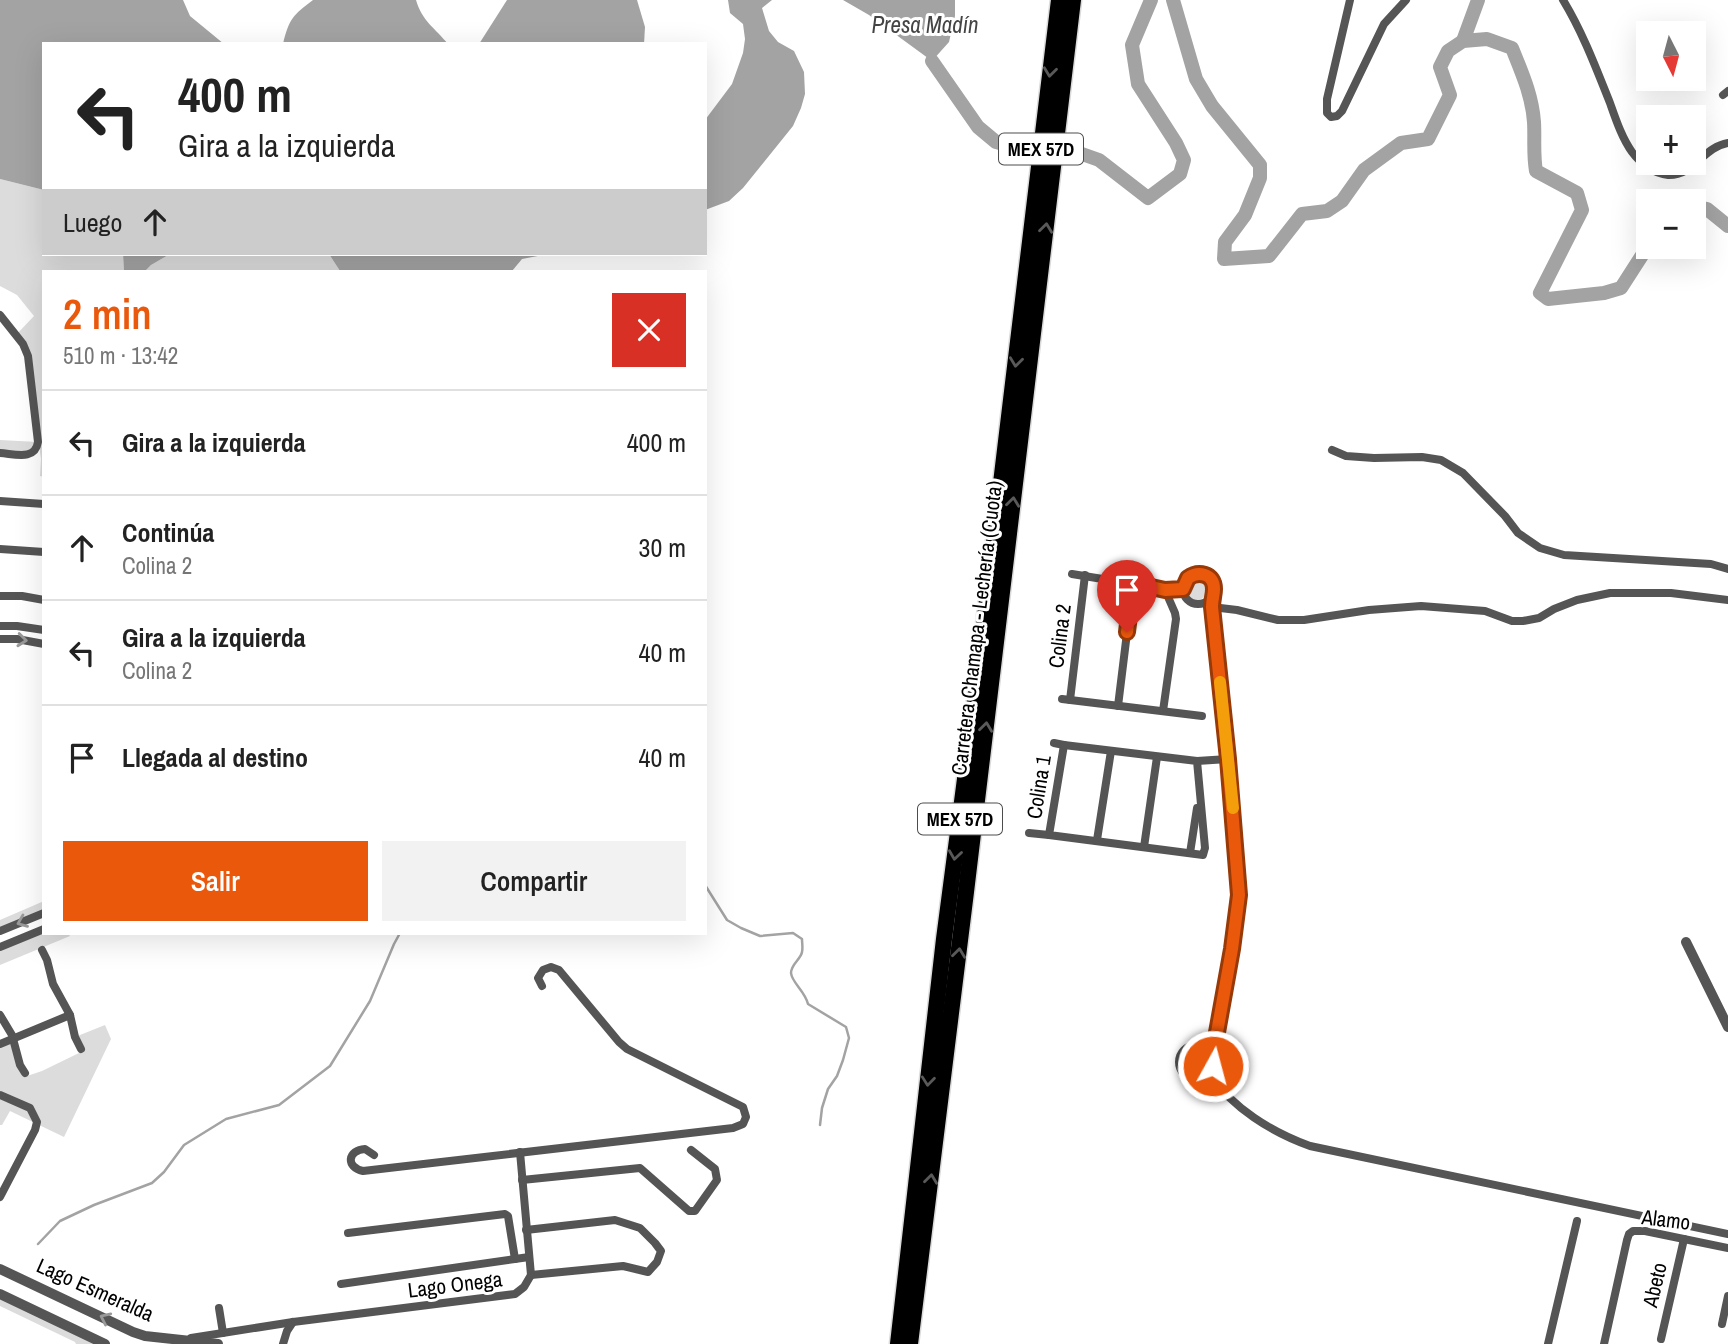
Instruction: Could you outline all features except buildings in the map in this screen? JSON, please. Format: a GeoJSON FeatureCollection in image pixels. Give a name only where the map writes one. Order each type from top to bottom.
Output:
{"type":"FeatureCollection","features":[{"type":"Feature","properties":{"kind":"highway","name":"Carretera Chamapa - Lechería (Cuota)"},"geometry":{"type":"LineString","coordinates":[[910,1344],[958,963],[1065,3]]}},
{"type":"Feature","properties":{"kind":"highway","name":"Carretera Chamapa - Lechería (Cuota)"},"geometry":{"type":"LineString","coordinates":[[898,1344],[944,939],[1031,295]]}},
{"type":"Feature","properties":{"kind":"street"},"geometry":{"type":"LineString","coordinates":[[1350,0],[1327,99],[1327,113],[1331,117],[1342,111],[1384,24],[1406,0]]}},
{"type":"Feature","properties":{"kind":"street"},"geometry":{"type":"LineString","coordinates":[[1563,0],[1586,44],[1624,139],[1633,155],[1644,165],[1656,173],[1680,173],[1713,148],[1728,144]]}},
{"type":"Feature","properties":{"kind":"street"},"geometry":{"type":"LineString","coordinates":[[0,315],[23,344],[28,356],[38,448],[28,455],[0,453]]}},
{"type":"Feature","properties":{"kind":"street"},"geometry":{"type":"LineString","coordinates":[[1332,450],[1346,456],[1422,457],[1441,460],[1463,473],[1518,533],[1540,548],[1564,555],[1711,564],[1728,569]]}},
{"type":"Feature","properties":{"kind":"street"},"geometry":{"type":"LineString","coordinates":[[0,501],[42,504]]}},
{"type":"Feature","properties":{"kind":"street"},"geometry":{"type":"LineString","coordinates":[[0,549],[42,552]]}},
{"type":"Feature","properties":{"kind":"street","name":"Colina 2"},"geometry":{"type":"LineString","coordinates":[[1072,574],[1184,592]]}},
{"type":"Feature","properties":{"kind":"street"},"geometry":{"type":"LineString","coordinates":[[1209,1050],[1216,1038],[1239,895],[1212,602],[1214,585],[1210,578],[1203,574],[1191,575],[1185,581],[1184,592],[1190,602],[1212,602],[1278,620],[1304,620],[1421,606],[1485,611],[1512,621],[1523,621],[1539,618],[1577,600],[1610,593],[1671,593],[1728,600]]}},
{"type":"Feature","properties":{"kind":"street","name":"Colina 2"},"geometry":{"type":"LineString","coordinates":[[1085,575],[1066,700],[1202,716]]}},
{"type":"Feature","properties":{"kind":"street"},"geometry":{"type":"LineString","coordinates":[[1118,706],[1133,583]]}},
{"type":"Feature","properties":{"kind":"street"},"geometry":{"type":"LineString","coordinates":[[1163,711],[1176,619],[1165,590]]}},
{"type":"Feature","properties":{"kind":"street"},"geometry":{"type":"LineString","coordinates":[[1171,605],[1184,592]]}},
{"type":"Feature","properties":{"kind":"street"},"geometry":{"type":"LineString","coordinates":[[0,596],[42,600]]}},
{"type":"Feature","properties":{"kind":"street"},"geometry":{"type":"LineString","coordinates":[[0,626],[42,630]]}},
{"type":"Feature","properties":{"kind":"street"},"geometry":{"type":"LineString","coordinates":[[0,639],[42,644]]}},
{"type":"Feature","properties":{"kind":"street","name":"Colina 1"},"geometry":{"type":"LineString","coordinates":[[1054,743],[1197,761],[1228,759]]}},
{"type":"Feature","properties":{"kind":"street","name":"Colina 1"},"geometry":{"type":"LineString","coordinates":[[1049,835],[1064,745]]}},
{"type":"Feature","properties":{"kind":"street"},"geometry":{"type":"LineString","coordinates":[[1097,840],[1111,751]]}},
{"type":"Feature","properties":{"kind":"street"},"geometry":{"type":"LineString","coordinates":[[1144,847],[1157,757]]}},
{"type":"Feature","properties":{"kind":"street","name":"Colina 1"},"geometry":{"type":"LineString","coordinates":[[1028,833],[1207,856],[1197,761]]}},
{"type":"Feature","properties":{"kind":"street","name":"Colina 1"},"geometry":{"type":"LineString","coordinates":[[1190,853],[1199,795]]}},
{"type":"Feature","properties":{"kind":"street"},"geometry":{"type":"LineString","coordinates":[[0,931],[42,914]]}},
{"type":"Feature","properties":{"kind":"street"},"geometry":{"type":"LineString","coordinates":[[0,947],[42,930]]}},
{"type":"Feature","properties":{"kind":"street"},"geometry":{"type":"LineString","coordinates":[[1686,942],[1728,1027]]}},
{"type":"Feature","properties":{"kind":"street"},"geometry":{"type":"LineString","coordinates":[[42,950],[53,984],[70,1015],[81,1049]]}},
{"type":"Feature","properties":{"kind":"street"},"geometry":{"type":"LineString","coordinates":[[374,1155],[365,1149],[358,1149],[353,1153],[352,1165],[356,1170],[363,1171],[733,1128],[743,1124],[747,1117],[743,1107],[734,1101],[627,1049],[559,970],[551,967],[543,970],[538,978],[542,986]]}},
{"type":"Feature","properties":{"kind":"street"},"geometry":{"type":"LineString","coordinates":[[0,1015],[13,1039],[25,1073]]}},
{"type":"Feature","properties":{"kind":"street"},"geometry":{"type":"LineString","coordinates":[[0,1044],[70,1015]]}},
{"type":"Feature","properties":{"kind":"street"},"geometry":{"type":"LineString","coordinates":[[1200,1045],[1209,1050],[1213,1066],[1209,1074],[1200,1079],[1189,1078],[1181,1072],[1178,1062],[1181,1052],[1189,1046],[1200,1045]]}},
{"type":"Feature","properties":{"kind":"street"},"geometry":{"type":"LineString","coordinates":[[1209,1074],[1236,1104],[1288,1138],[1310,1146],[1728,1234]]}},
{"type":"Feature","properties":{"kind":"street"},"geometry":{"type":"LineString","coordinates":[[0,1095],[30,1108],[37,1122],[0,1197]]}},
{"type":"Feature","properties":{"kind":"street"},"geometry":{"type":"LineString","coordinates":[[522,1180],[640,1168],[689,1211],[695,1211],[717,1180],[715,1169],[691,1150]]}},
{"type":"Feature","properties":{"kind":"street","name":"Lago Onega"},"geometry":{"type":"LineString","coordinates":[[175,1340],[515,1294],[524,1287],[531,1275],[520,1152]]}},
{"type":"Feature","properties":{"kind":"street"},"geometry":{"type":"LineString","coordinates":[[348,1233],[505,1214],[508,1216],[515,1259]]}},
{"type":"Feature","properties":{"kind":"street"},"geometry":{"type":"LineString","coordinates":[[526,1230],[615,1220],[640,1228],[661,1251],[657,1262],[648,1272],[623,1266],[531,1275]]}},
{"type":"Feature","properties":{"kind":"street"},"geometry":{"type":"LineString","coordinates":[[1548,1344],[1577,1221]]}},
{"type":"Feature","properties":{"kind":"street","name":"Alamo"},"geometry":{"type":"LineString","coordinates":[[1604,1344],[1629,1234],[1633,1231],[1645,1231],[1728,1248]]}},
{"type":"Feature","properties":{"kind":"street","name":"Abeto"},"geometry":{"type":"LineString","coordinates":[[1661,1339],[1684,1239]]}},
{"type":"Feature","properties":{"kind":"street"},"geometry":{"type":"LineString","coordinates":[[341,1284],[529,1257]]}},
{"type":"Feature","properties":{"kind":"street","name":"Lago Esmeralda"},"geometry":{"type":"LineString","coordinates":[[0,1269],[133,1332],[145,1336],[218,1344]]}},
{"type":"Feature","properties":{"kind":"street","name":"Lago Esmeralda"},"geometry":{"type":"LineString","coordinates":[[0,1294],[105,1344]]}},
{"type":"Feature","properties":{"kind":"street"},"geometry":{"type":"LineString","coordinates":[[1721,1324],[1728,1296]]}},
{"type":"Feature","properties":{"kind":"street"},"geometry":{"type":"LineString","coordinates":[[219,1308],[223,1333]]}},
{"type":"Feature","properties":{"kind":"street"},"geometry":{"type":"LineString","coordinates":[[283,1344],[293,1322]]}},
{"type":"Feature","properties":{"kind":"shaded area"},"geometry":{"type":"Polygon","coordinates":[[[0,179],[42,190],[42,256],[123,256],[124,270],[42,270],[42,476],[39,445],[34,453],[0,453],[0,440],[38,442],[31,366],[16,335],[34,316],[17,295],[0,286],[0,179]]]}},
{"type":"Feature","properties":{"kind":"shaded area"},"geometry":{"type":"Polygon","coordinates":[[[167,256],[330,256],[339,270],[146,270],[167,256]]]}},
{"type":"Feature","properties":{"kind":"shaded area"},"geometry":{"type":"Polygon","coordinates":[[[1196,574],[1205,578],[1209,587],[1205,596],[1196,600],[1187,596],[1183,587],[1187,578],[1196,574]]]}},
{"type":"Feature","properties":{"kind":"shaded area"},"geometry":{"type":"Polygon","coordinates":[[[42,902],[42,914],[0,931],[0,920],[42,902]]]}},
{"type":"Feature","properties":{"kind":"shaded area"},"geometry":{"type":"Polygon","coordinates":[[[42,934],[70,936],[0,965],[0,947],[42,934]]]}},
{"type":"Feature","properties":{"kind":"shaded area"},"geometry":{"type":"Polygon","coordinates":[[[105,1025],[111,1039],[64,1137],[10,1111],[0,1125],[0,1041],[12,1036],[27,1076],[79,1053],[81,1048],[75,1037],[105,1025]]]}},
{"type":"Feature","properties":{"kind":"shaded area"},"geometry":{"type":"Polygon","coordinates":[[[1196,1049],[1205,1053],[1209,1062],[1205,1071],[1196,1075],[1187,1071],[1183,1062],[1187,1053],[1196,1049]]]}},
{"type":"Feature","properties":{"kind":"shaded area"},"geometry":{"type":"Polygon","coordinates":[[[0,1294],[105,1344],[76,1344],[0,1306],[0,1294]]]}},
{"type":"Feature","properties":{"kind":"water"},"geometry":{"type":"Polygon","coordinates":[[[0,0],[183,0],[190,16],[222,42],[42,42],[42,190],[0,179],[0,0]]]}},
{"type":"Feature","properties":{"kind":"water"},"geometry":{"type":"Polygon","coordinates":[[[313,0],[416,0],[425,19],[446,42],[284,42],[293,18],[313,0]]]}},
{"type":"Feature","properties":{"kind":"water"},"geometry":{"type":"Polygon","coordinates":[[[507,0],[637,0],[645,27],[644,42],[480,42],[507,0]]]}},
{"type":"Feature","properties":{"kind":"water"},"geometry":{"type":"Polygon","coordinates":[[[728,0],[772,0],[762,8],[769,31],[778,42],[794,51],[804,72],[805,94],[793,126],[743,188],[729,201],[707,209],[707,117],[732,84],[745,39],[743,24],[730,13],[728,0]]]}},
{"type":"Feature","properties":{"kind":"water","name":"Presa Madín"},"geometry":{"type":"Polygon","coordinates":[[[843,0],[955,0],[955,16],[949,42],[932,61],[869,15],[843,0]]]}},
{"type":"Feature","properties":{"kind":"water"},"geometry":{"type":"Polygon","coordinates":[[[123,256],[167,256],[146,270],[124,270],[123,256]]]}},
{"type":"Feature","properties":{"kind":"water"},"geometry":{"type":"Polygon","coordinates":[[[330,256],[538,256],[522,259],[513,270],[339,270],[330,256]]]}},
{"type":"Feature","properties":{"kind":"waterway"},"geometry":{"type":"LineString","coordinates":[[932,61],[978,127],[996,142],[1036,153],[1082,154],[1099,160],[1148,198],[1180,174],[1184,160],[1138,84],[1132,45],[1151,0]]}},
{"type":"Feature","properties":{"kind":"waterway"},"geometry":{"type":"LineString","coordinates":[[1173,0],[1196,79],[1212,106],[1260,165],[1260,178],[1245,215],[1225,242],[1224,259],[1269,256],[1302,214],[1327,211],[1342,201],[1364,170],[1401,143],[1428,139],[1450,95],[1440,67],[1448,51],[1463,41],[1487,39],[1512,48],[1523,75],[1533,112],[1536,171],[1577,193],[1582,210],[1540,293],[1548,299],[1604,293],[1621,288],[1640,259]]}},
{"type":"Feature","properties":{"kind":"waterway"},"geometry":{"type":"LineString","coordinates":[[1463,41],[1478,0]]}},
{"type":"Feature","properties":{"kind":"waterway"},"geometry":{"type":"LineString","coordinates":[[1706,209],[1728,226]]}},
{"type":"Feature","properties":{"kind":"waterway"},"geometry":{"type":"LineString","coordinates":[[707,888],[727,920],[741,928],[760,936],[793,933],[802,939],[801,955],[791,970],[794,980],[808,1004],[846,1027],[849,1038],[837,1076],[828,1089],[820,1125]]}},
{"type":"Feature","properties":{"kind":"waterway"},"geometry":{"type":"LineString","coordinates":[[38,1244],[60,1221],[152,1183],[184,1145],[226,1119],[279,1105],[330,1066],[370,1001],[399,935]]}},
{"type":"Feature","properties":{"kind":"slow traffic"},"geometry":{"type":"LineString","coordinates":[[1220,682],[1233,808]]}},
{"type":"Feature","properties":{"kind":"route"},"geometry":{"type":"LineString","coordinates":[[1127,632],[1133,583],[1165,590],[1183,589],[1183,584],[1191,575],[1199,573],[1210,578],[1214,585],[1211,597],[1234,818],[1239,895],[1216,1038],[1209,1050],[1213,1066]]}}]}
